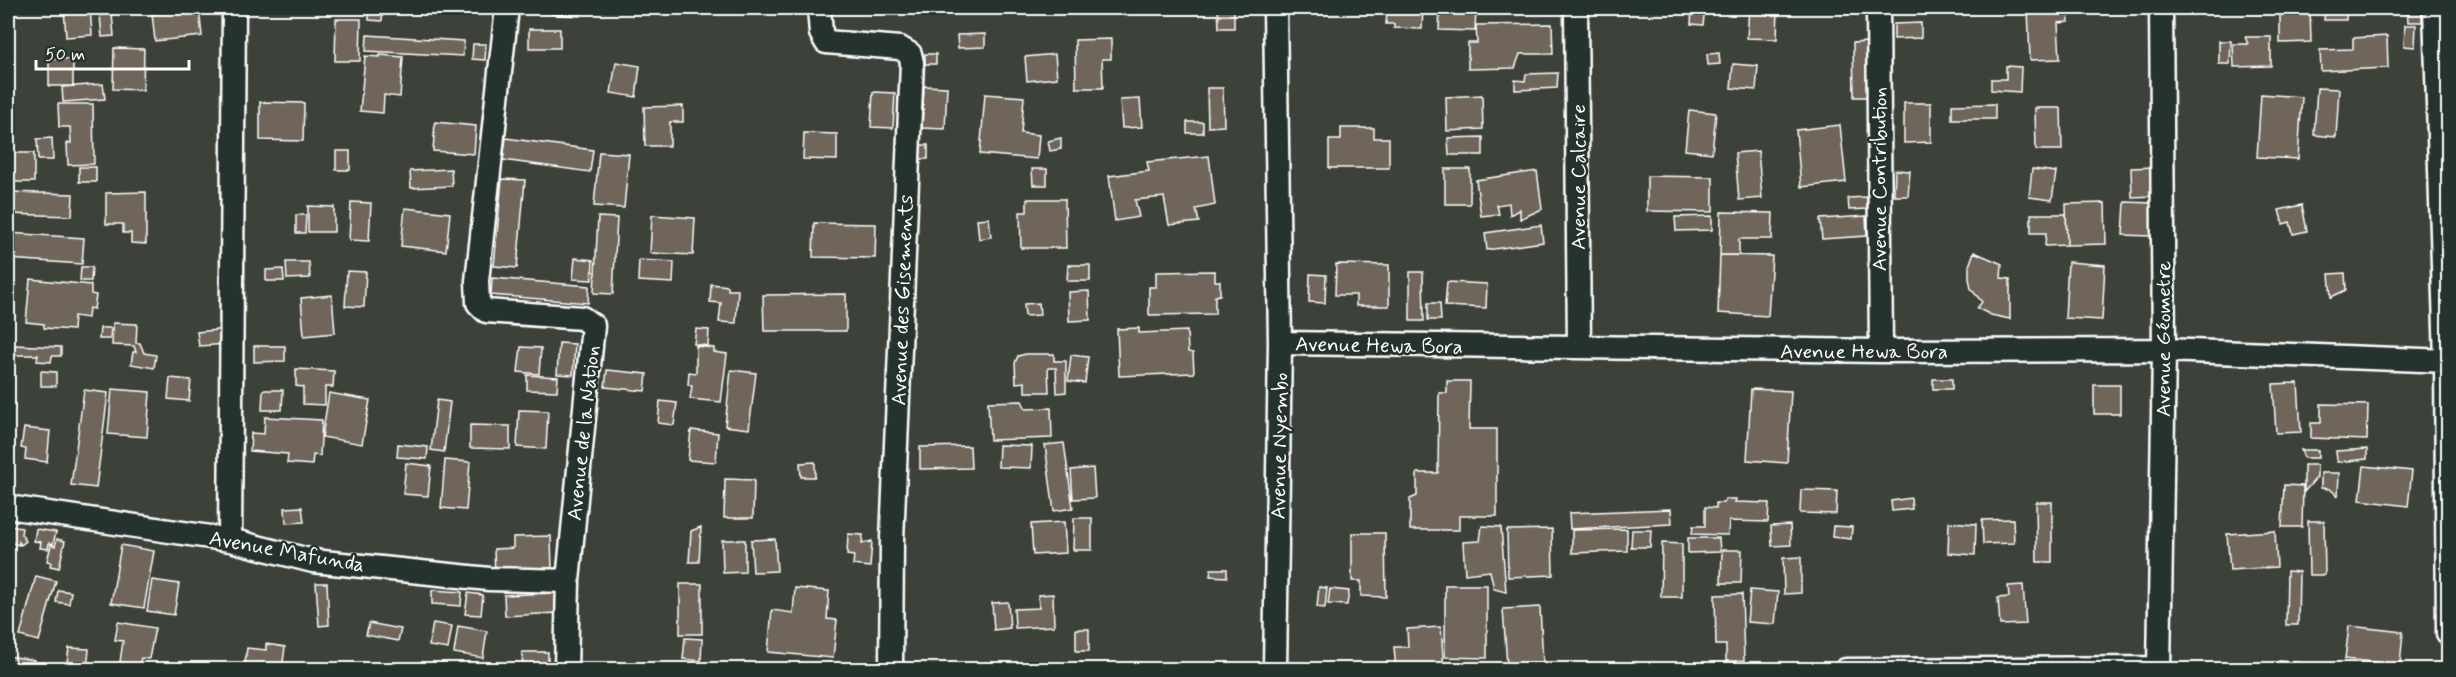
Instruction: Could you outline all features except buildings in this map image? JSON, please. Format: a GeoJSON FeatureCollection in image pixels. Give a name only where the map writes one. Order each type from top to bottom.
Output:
{"type":"FeatureCollection","features":[{"type":"Feature","properties":{"kind":"street"},"geometry":{"type":"LineString","coordinates":[[230,540],[234,8]]}},
{"type":"Feature","properties":{"kind":"street","name":"Avenue de la Nation"},"geometry":{"type":"LineString","coordinates":[[507,8],[477,281],[478,303],[486,311],[582,318],[593,326],[568,581],[566,669]]}},
{"type":"Feature","properties":{"kind":"street","name":"Avenue des Gisements"},"geometry":{"type":"LineString","coordinates":[[819,8],[821,33],[826,42],[900,48],[910,54],[912,63],[892,540],[891,669]]}},
{"type":"Feature","properties":{"kind":"street","name":"Avenue Nyembo"},"geometry":{"type":"LineString","coordinates":[[1275,8],[1280,343],[1275,669]]}},
{"type":"Feature","properties":{"kind":"street","name":"Avenue Calcaire"},"geometry":{"type":"LineString","coordinates":[[1576,8],[1579,347]]}},
{"type":"Feature","properties":{"kind":"street","name":"Avenue Contribution"},"geometry":{"type":"LineString","coordinates":[[1878,8],[1881,351]]}},
{"type":"Feature","properties":{"kind":"street","name":"Avenue Géometre"},"geometry":{"type":"LineString","coordinates":[[2159,669],[2164,350],[2161,8]]}},
{"type":"Feature","properties":{"kind":"street"},"geometry":{"type":"LineString","coordinates":[[2435,8],[2447,361],[2448,633]]}},
{"type":"Feature","properties":{"kind":"street","name":"Avenue Hewa Bora"},"geometry":{"type":"LineString","coordinates":[[1280,343],[1881,351],[2164,350],[2447,361]]}},
{"type":"Feature","properties":{"kind":"street","name":"Avenue Mafunda"},"geometry":{"type":"LineString","coordinates":[[8,507],[230,540],[313,561],[489,579],[568,581]]}},
{"type":"Feature","properties":{"kind":"street"},"geometry":{"type":"LineString","coordinates":[[1846,669],[2159,669]]}}]}
